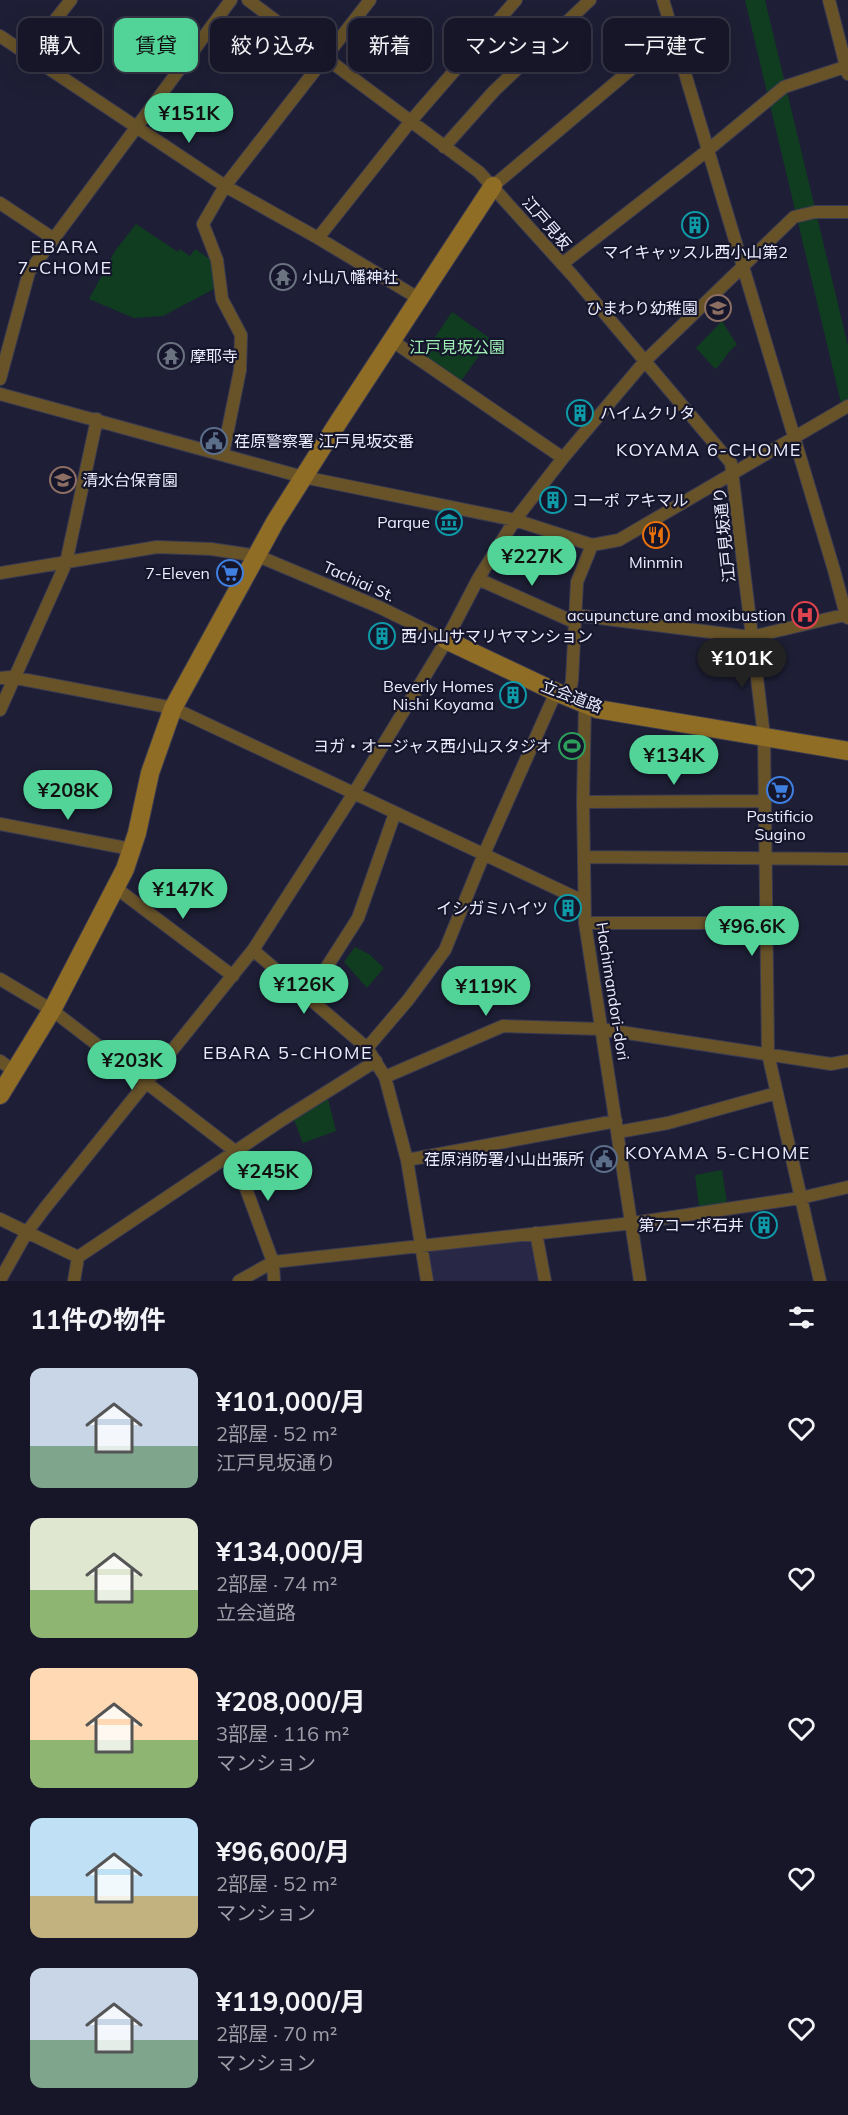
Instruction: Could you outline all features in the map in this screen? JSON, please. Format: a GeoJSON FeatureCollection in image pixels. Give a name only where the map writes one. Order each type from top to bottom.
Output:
{"type":"FeatureCollection","features":[{"type":"Feature","properties":{"kind":"street"},"geometry":{"type":"LineString","coordinates":[[57,18],[71,0]]}},
{"type":"Feature","properties":{"kind":"street"},"geometry":{"type":"LineString","coordinates":[[0,379],[29,272],[231,0]]}},
{"type":"Feature","properties":{"kind":"street","name":"江戸見坂"},"geometry":{"type":"LineString","coordinates":[[248,0],[272,18]]}},
{"type":"Feature","properties":{"kind":"street"},"geometry":{"type":"LineString","coordinates":[[336,43],[370,0]]}},
{"type":"Feature","properties":{"kind":"street"},"geometry":{"type":"LineString","coordinates":[[318,238],[410,122],[516,0]]}},
{"type":"Feature","properties":{"kind":"street"},"geometry":{"type":"LineString","coordinates":[[444,147],[494,91],[590,0]]}},
{"type":"Feature","properties":{"kind":"street"},"geometry":{"type":"LineString","coordinates":[[663,0],[669,18]]}},
{"type":"Feature","properties":{"kind":"street"},"geometry":{"type":"LineString","coordinates":[[562,264],[708,150],[784,87],[847,69],[829,0]]}},
{"type":"Feature","properties":{"kind":"street"},"geometry":{"type":"LineString","coordinates":[[0,36],[18,48]]}},
{"type":"Feature","properties":{"kind":"street","name":"江戸見坂"},"geometry":{"type":"LineString","coordinates":[[336,67],[479,172],[645,361]]}},
{"type":"Feature","properties":{"kind":"street"},"geometry":{"type":"LineString","coordinates":[[54,72],[225,186],[418,298]]}},
{"type":"Feature","properties":{"kind":"street"},"geometry":{"type":"LineString","coordinates":[[223,454],[240,370],[241,335],[222,299],[217,260],[203,224],[225,186],[313,72]]}},
{"type":"Feature","properties":{"kind":"street"},"geometry":{"type":"LineString","coordinates":[[0,1095],[7,1066],[52,1010],[116,888],[137,833],[150,773],[173,708],[303,477],[493,186],[628,72]]}},
{"type":"Feature","properties":{"kind":"street"},"geometry":{"type":"LineString","coordinates":[[478,579],[574,619],[751,637],[847,616],[685,72]]}},
{"type":"Feature","properties":{"kind":"street"},"geometry":{"type":"LineString","coordinates":[[0,203],[54,239]]}},
{"type":"Feature","properties":{"kind":"street"},"geometry":{"type":"LineString","coordinates":[[0,1280],[27,1232],[253,950],[354,793],[446,640],[478,579],[515,520],[563,458],[645,361],[794,217],[815,212],[848,212]]}},
{"type":"Feature","properties":{"kind":"street"},"geometry":{"type":"LineString","coordinates":[[391,340],[563,458]]}},
{"type":"Feature","properties":{"kind":"street","name":"江戸見坂通り"},"geometry":{"type":"LineString","coordinates":[[645,361],[731,463],[734,472],[764,736],[768,1054],[820,1281]]}},
{"type":"Feature","properties":{"kind":"street"},"geometry":{"type":"LineString","coordinates":[[0,394],[303,477],[515,520],[592,545],[619,540],[848,406]]}},
{"type":"Feature","properties":{"kind":"street"},"geometry":{"type":"LineString","coordinates":[[0,710],[66,563],[98,419]]}},
{"type":"Feature","properties":{"kind":"street"},"geometry":{"type":"LineString","coordinates":[[367,1048],[408,1000],[445,950],[484,854],[570,698],[577,582],[592,545]]}},
{"type":"Feature","properties":{"kind":"street","name":"Tachiai St."},"geometry":{"type":"LineString","coordinates":[[0,573],[157,547],[211,549],[258,556],[379,607],[446,640]]}},
{"type":"Feature","properties":{"kind":"street","name":"立会道路"},"geometry":{"type":"LineString","coordinates":[[446,640],[570,698],[597,708],[848,751]]}},
{"type":"Feature","properties":{"kind":"street"},"geometry":{"type":"LineString","coordinates":[[0,678],[16,678],[173,708],[583,901]]}},
{"type":"Feature","properties":{"kind":"street","name":"Hachimandori-dori"},"geometry":{"type":"LineString","coordinates":[[570,698],[583,802],[585,923],[633,1223],[640,1281]]}},
{"type":"Feature","properties":{"kind":"street"},"geometry":{"type":"LineString","coordinates":[[583,802],[765,801]]}},
{"type":"Feature","properties":{"kind":"street"},"geometry":{"type":"LineString","coordinates":[[307,998],[358,918],[395,813]]}},
{"type":"Feature","properties":{"kind":"street"},"geometry":{"type":"LineString","coordinates":[[0,824],[131,849]]}},
{"type":"Feature","properties":{"kind":"street"},"geometry":{"type":"LineString","coordinates":[[584,857],[848,859]]}},
{"type":"Feature","properties":{"kind":"street"},"geometry":{"type":"LineString","coordinates":[[116,888],[233,976]]}},
{"type":"Feature","properties":{"kind":"street"},"geometry":{"type":"LineString","coordinates":[[585,923],[766,923]]}},
{"type":"Feature","properties":{"kind":"street"},"geometry":{"type":"LineString","coordinates":[[253,950],[367,1048],[385,1077],[407,1160],[427,1281]]}},
{"type":"Feature","properties":{"kind":"street"},"geometry":{"type":"LineString","coordinates":[[0,979],[52,1010],[231,1148],[273,1262],[274,1281]]}},
{"type":"Feature","properties":{"kind":"street"},"geometry":{"type":"LineString","coordinates":[[385,1077],[503,1026],[601,1029],[831,1064],[848,1061]]}},
{"type":"Feature","properties":{"kind":"street"},"geometry":{"type":"LineString","coordinates":[[74,1281],[78,1257],[290,1114],[375,1061]]}},
{"type":"Feature","properties":{"kind":"street"},"geometry":{"type":"LineString","coordinates":[[407,1160],[617,1126],[691,1117],[777,1093]]}},
{"type":"Feature","properties":{"kind":"street"},"geometry":{"type":"LineString","coordinates":[[239,1281],[273,1262],[633,1223],[800,1198],[848,1187]]}},
{"type":"Feature","properties":{"kind":"street"},"geometry":{"type":"LineString","coordinates":[[0,1219],[78,1257]]}},
{"type":"Feature","properties":{"kind":"street"},"geometry":{"type":"LineString","coordinates":[[536,1233],[545,1281]]}},
{"type":"Feature","properties":{"kind":"shaded area"},"geometry":{"type":"Polygon","coordinates":[[[531,1241],[534,1243],[541,1281],[431,1281],[427,1255],[431,1250],[531,1241]]]}},
{"type":"Feature","properties":{"kind":"green space"},"geometry":{"type":"Polygon","coordinates":[[[745,0],[765,0],[848,346],[848,399],[841,403],[745,0]]]}},
{"type":"Feature","properties":{"kind":"green space"},"geometry":{"type":"Polygon","coordinates":[[[136,224],[178,252],[180,249],[190,256],[195,249],[213,261],[216,288],[163,316],[134,318],[89,299],[115,251],[136,224]]]}},
{"type":"Feature","properties":{"kind":"green space","name":"江戸見坂公園"},"geometry":{"type":"Polygon","coordinates":[[[452,312],[491,339],[461,381],[423,355],[452,312]]]}},
{"type":"Feature","properties":{"kind":"green space"},"geometry":{"type":"Polygon","coordinates":[[[722,321],[737,345],[715,369],[696,348],[722,321]]]}},
{"type":"Feature","properties":{"kind":"green space"},"geometry":{"type":"Polygon","coordinates":[[[355,947],[369,954],[384,968],[367,988],[344,962],[355,947]]]}},
{"type":"Feature","properties":{"kind":"green space"},"geometry":{"type":"Polygon","coordinates":[[[328,1099],[336,1131],[303,1143],[294,1120],[328,1099]]]}},
{"type":"Feature","properties":{"kind":"green space"},"geometry":{"type":"Polygon","coordinates":[[[722,1170],[727,1203],[699,1207],[695,1175],[722,1170]]]}},
{"type":"Feature","properties":{"kind":"place","name":"マイキャッスル西小山第2"},"geometry":{"type":"Point","coordinates":[695,225]}},
{"type":"Feature","properties":{"kind":"place","name":"小山八幡神社"},"geometry":{"type":"Point","coordinates":[283,277]}},
{"type":"Feature","properties":{"kind":"place","name":"ひまわり幼稚園"},"geometry":{"type":"Point","coordinates":[718,308]}},
{"type":"Feature","properties":{"kind":"place","name":"摩耶寺"},"geometry":{"type":"Point","coordinates":[171,356]}},
{"type":"Feature","properties":{"kind":"place","name":"ハイムクリタ"},"geometry":{"type":"Point","coordinates":[580,413]}},
{"type":"Feature","properties":{"kind":"place","name":"荏原警察署 江戸見坂交番"},"geometry":{"type":"Point","coordinates":[214,441]}},
{"type":"Feature","properties":{"kind":"place","name":"清水台保育園"},"geometry":{"type":"Point","coordinates":[63,480]}},
{"type":"Feature","properties":{"kind":"place","name":"コーポ アキマル"},"geometry":{"type":"Point","coordinates":[553,500]}},
{"type":"Feature","properties":{"kind":"place","name":"Parque"},"geometry":{"type":"Point","coordinates":[449,522]}},
{"type":"Feature","properties":{"kind":"place","name":"Minmin"},"geometry":{"type":"Point","coordinates":[656,535]}},
{"type":"Feature","properties":{"kind":"place","name":"7-Eleven"},"geometry":{"type":"Point","coordinates":[230,573]}},
{"type":"Feature","properties":{"kind":"place","name":"acupuncture and moxibustion"},"geometry":{"type":"Point","coordinates":[805,615]}},
{"type":"Feature","properties":{"kind":"place","name":"西小山サマリヤマンション"},"geometry":{"type":"Point","coordinates":[382,636]}},
{"type":"Feature","properties":{"kind":"place","name":"Beverly Homes Nishi Koyama"},"geometry":{"type":"Point","coordinates":[513,695]}},
{"type":"Feature","properties":{"kind":"place","name":"ヨガ・オージャス西小山スタジオ"},"geometry":{"type":"Point","coordinates":[572,746]}},
{"type":"Feature","properties":{"kind":"place","name":"Pastificio Sugino"},"geometry":{"type":"Point","coordinates":[780,790]}},
{"type":"Feature","properties":{"kind":"place","name":"イシガミハイツ"},"geometry":{"type":"Point","coordinates":[568,908]}},
{"type":"Feature","properties":{"kind":"place","name":"荏原消防署小山出張所"},"geometry":{"type":"Point","coordinates":[604,1159]}},
{"type":"Feature","properties":{"kind":"place","name":"第7コーポ石井"},"geometry":{"type":"Point","coordinates":[764,1225]}},
{"type":"Feature","properties":{"kind":"district","name":"EBARA 7-CHOME"},"geometry":{"type":"Point","coordinates":[65,257]}},
{"type":"Feature","properties":{"kind":"district","name":"KOYAMA 6-CHOME"},"geometry":{"type":"Point","coordinates":[709,450]}},
{"type":"Feature","properties":{"kind":"district","name":"EBARA 5-CHOME"},"geometry":{"type":"Point","coordinates":[288,1053]}},
{"type":"Feature","properties":{"kind":"district","name":"KOYAMA 5-CHOME"},"geometry":{"type":"Point","coordinates":[718,1153]}}]}
